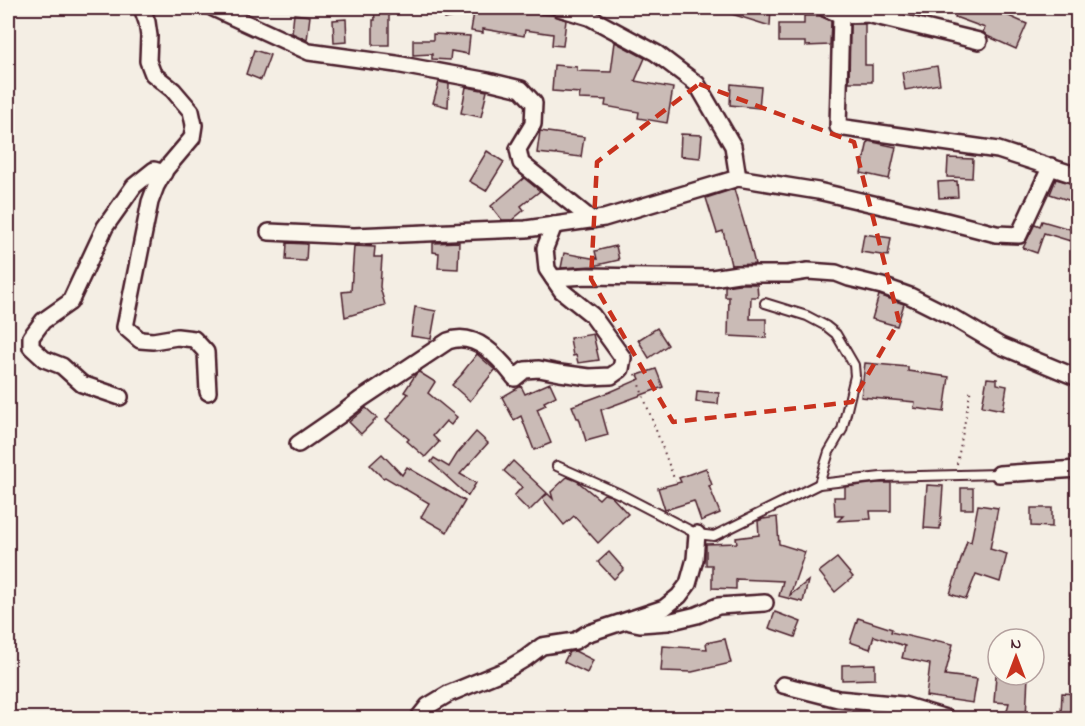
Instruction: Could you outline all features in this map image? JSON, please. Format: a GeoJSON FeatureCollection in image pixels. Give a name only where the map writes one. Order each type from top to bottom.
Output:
{"type":"FeatureCollection","features":[{"type":"Feature","properties":{"kind":"street"},"geometry":{"type":"LineString","coordinates":[[142,8],[147,22],[148,61],[153,75],[173,90],[191,111],[194,125],[192,138],[164,173],[150,202],[125,327],[140,340],[153,341],[177,337],[194,339],[206,352],[208,393]]}},
{"type":"Feature","properties":{"kind":"street"},"geometry":{"type":"LineString","coordinates":[[213,8],[309,52],[396,64],[521,89],[534,103],[533,124],[518,149],[521,163],[592,220]]}},
{"type":"Feature","properties":{"kind":"street"},"geometry":{"type":"LineString","coordinates":[[559,8],[590,12],[656,53],[697,84],[733,146],[738,178]]}},
{"type":"Feature","properties":{"kind":"street"},"geometry":{"type":"LineString","coordinates":[[825,8],[841,15],[857,10],[980,41]]}},
{"type":"Feature","properties":{"kind":"street"},"geometry":{"type":"LineString","coordinates":[[841,15],[838,127],[998,150],[1077,176]]}},
{"type":"Feature","properties":{"kind":"street"},"geometry":{"type":"LineString","coordinates":[[269,232],[354,236],[526,229],[604,218],[738,178],[818,191],[996,234],[1019,235],[1051,166]]}},
{"type":"Feature","properties":{"kind":"street"},"geometry":{"type":"LineString","coordinates":[[120,397],[82,384],[62,366],[44,359],[31,347],[31,337],[43,321],[70,302],[105,227],[134,186],[154,170],[164,173]]}},
{"type":"Feature","properties":{"kind":"street"},"geometry":{"type":"LineString","coordinates":[[298,444],[361,399],[454,339],[469,339],[481,345],[500,358],[515,378],[525,370],[539,369],[589,377],[611,375],[621,369],[622,358],[591,315],[562,291],[547,269],[545,248],[554,225]]}},
{"type":"Feature","properties":{"kind":"street"},"geometry":{"type":"LineString","coordinates":[[553,278],[587,276],[712,278],[738,274],[788,274],[808,271],[836,273],[910,296],[950,316],[1000,346],[1077,378]]}},
{"type":"Feature","properties":{"kind":"street"},"geometry":{"type":"LineString","coordinates":[[999,474],[1077,470]]}},
{"type":"Feature","properties":{"kind":"street"},"geometry":{"type":"LineString","coordinates":[[424,718],[420,716],[428,706],[447,694],[506,670],[542,646],[575,641],[586,634],[664,608],[688,585],[695,559],[697,534]]}},
{"type":"Feature","properties":{"kind":"street"},"geometry":{"type":"LineString","coordinates":[[624,621],[640,624],[668,622],[697,615],[718,606],[765,603]]}},
{"type":"Feature","properties":{"kind":"street"},"geometry":{"type":"LineString","coordinates":[[783,685],[838,699],[903,705],[946,718]]}},
{"type":"Feature","properties":{"kind":"lane"},"geometry":{"type":"LineString","coordinates":[[765,303],[807,316],[826,326],[836,334],[854,365],[855,375],[842,430],[829,452],[819,484]]}},
{"type":"Feature","properties":{"kind":"lane"},"geometry":{"type":"LineString","coordinates":[[557,466],[620,494],[697,534],[714,536],[819,484],[881,477],[999,474]]}},
{"type":"Feature","properties":{"kind":"path"},"geometry":{"type":"LineString","coordinates":[[622,358],[632,366],[675,481]]}},
{"type":"Feature","properties":{"kind":"path"},"geometry":{"type":"LineString","coordinates":[[955,475],[971,387]]}},
{"type":"Feature","properties":{"kind":"highlighted area"},"geometry":{"type":"Polygon","coordinates":[[[699,84],[854,142],[899,321],[852,402],[673,422],[591,279],[597,162],[699,84]]]}},
{"type":"Feature","properties":{"kind":"building"},"geometry":{"type":"Polygon","coordinates":[[[374,8],[389,8],[389,45],[373,45],[374,8]]]}},
{"type":"Feature","properties":{"kind":"building"},"geometry":{"type":"Polygon","coordinates":[[[442,8],[475,8],[499,13],[500,8],[542,9],[541,14],[553,15],[566,20],[563,46],[552,45],[553,34],[525,30],[524,36],[483,29],[483,33],[471,31],[474,12],[445,19],[442,8]]]}},
{"type":"Feature","properties":{"kind":"building"},"geometry":{"type":"Polygon","coordinates":[[[720,8],[771,8],[770,26],[719,10],[720,8]]]}},
{"type":"Feature","properties":{"kind":"building"},"geometry":{"type":"Polygon","coordinates":[[[958,8],[981,8],[992,12],[993,9],[1027,24],[1016,49],[987,36],[983,32],[985,28],[955,17],[958,8]]]}},
{"type":"Feature","properties":{"kind":"building"},"geometry":{"type":"Polygon","coordinates":[[[294,14],[310,16],[307,40],[292,33],[294,14]]]}},
{"type":"Feature","properties":{"kind":"building"},"geometry":{"type":"Polygon","coordinates":[[[804,16],[820,16],[831,21],[830,45],[805,46],[805,42],[779,42],[779,24],[804,24],[804,16]]]}},
{"type":"Feature","properties":{"kind":"building"},"geometry":{"type":"Polygon","coordinates":[[[346,19],[347,42],[334,43],[333,20],[346,19]]]}},
{"type":"Feature","properties":{"kind":"building"},"geometry":{"type":"Polygon","coordinates":[[[850,24],[865,24],[865,65],[872,65],[872,82],[849,82],[850,24]]]}},
{"type":"Feature","properties":{"kind":"building"},"geometry":{"type":"Polygon","coordinates":[[[433,34],[470,36],[468,54],[451,51],[450,60],[432,59],[432,54],[413,55],[413,40],[433,40],[433,34]]]}},
{"type":"Feature","properties":{"kind":"building"},"geometry":{"type":"Polygon","coordinates":[[[615,42],[645,58],[635,81],[673,88],[667,123],[638,118],[639,112],[605,106],[606,100],[579,99],[580,93],[552,91],[554,65],[577,67],[577,71],[611,72],[615,42]]]}},
{"type":"Feature","properties":{"kind":"building"},"geometry":{"type":"Polygon","coordinates":[[[254,50],[270,55],[261,80],[246,74],[254,50]]]}},
{"type":"Feature","properties":{"kind":"building"},"geometry":{"type":"Polygon","coordinates":[[[937,66],[940,84],[905,90],[902,72],[937,66]]]}},
{"type":"Feature","properties":{"kind":"building"},"geometry":{"type":"Polygon","coordinates":[[[439,82],[449,84],[448,107],[433,103],[439,82]]]}},
{"type":"Feature","properties":{"kind":"building"},"geometry":{"type":"Polygon","coordinates":[[[731,84],[761,87],[759,108],[730,105],[731,84]]]}},
{"type":"Feature","properties":{"kind":"building"},"geometry":{"type":"Polygon","coordinates":[[[466,87],[487,91],[481,117],[461,113],[466,87]]]}},
{"type":"Feature","properties":{"kind":"building"},"geometry":{"type":"Polygon","coordinates":[[[540,131],[584,137],[581,157],[537,153],[540,131]]]}},
{"type":"Feature","properties":{"kind":"building"},"geometry":{"type":"Polygon","coordinates":[[[681,134],[702,135],[700,158],[680,156],[681,134]]]}},
{"type":"Feature","properties":{"kind":"building"},"geometry":{"type":"Polygon","coordinates":[[[868,141],[896,147],[889,179],[861,173],[868,141]]]}},
{"type":"Feature","properties":{"kind":"building"},"geometry":{"type":"Polygon","coordinates":[[[487,151],[504,162],[486,191],[469,181],[487,151]]]}},
{"type":"Feature","properties":{"kind":"building"},"geometry":{"type":"Polygon","coordinates":[[[948,158],[973,159],[972,178],[947,177],[948,158]]]}},
{"type":"Feature","properties":{"kind":"building"},"geometry":{"type":"Polygon","coordinates":[[[524,178],[540,191],[521,206],[524,210],[512,220],[502,220],[491,206],[524,178]]]}},
{"type":"Feature","properties":{"kind":"building"},"geometry":{"type":"Polygon","coordinates":[[[1056,179],[1077,185],[1074,202],[1050,194],[1056,179]]]}},
{"type":"Feature","properties":{"kind":"building"},"geometry":{"type":"Polygon","coordinates":[[[957,181],[958,197],[939,198],[938,182],[957,181]]]}},
{"type":"Feature","properties":{"kind":"building"},"geometry":{"type":"Polygon","coordinates":[[[734,189],[755,264],[731,265],[723,231],[717,233],[706,198],[734,189]]]}},
{"type":"Feature","properties":{"kind":"building"},"geometry":{"type":"Polygon","coordinates":[[[1042,221],[1077,231],[1077,243],[1044,233],[1037,253],[1023,248],[1035,224],[1040,226],[1042,221]]]}},
{"type":"Feature","properties":{"kind":"building"},"geometry":{"type":"Polygon","coordinates":[[[864,234],[891,238],[888,256],[861,252],[864,234]]]}},
{"type":"Feature","properties":{"kind":"building"},"geometry":{"type":"Polygon","coordinates":[[[459,242],[458,269],[438,268],[439,253],[433,252],[433,243],[459,242]]]}},
{"type":"Feature","properties":{"kind":"building"},"geometry":{"type":"Polygon","coordinates":[[[287,243],[307,244],[306,261],[286,260],[287,243]]]}},
{"type":"Feature","properties":{"kind":"building"},"geometry":{"type":"Polygon","coordinates":[[[354,246],[375,247],[374,257],[382,257],[380,287],[385,305],[345,317],[342,292],[351,291],[354,246]]]}},
{"type":"Feature","properties":{"kind":"building"},"geometry":{"type":"Polygon","coordinates":[[[616,246],[619,260],[593,266],[561,268],[564,253],[597,259],[595,251],[616,246]]]}},
{"type":"Feature","properties":{"kind":"building"},"geometry":{"type":"Polygon","coordinates":[[[757,284],[758,297],[751,297],[750,319],[766,319],[766,338],[728,336],[729,297],[725,297],[725,286],[757,284]]]}},
{"type":"Feature","properties":{"kind":"building"},"geometry":{"type":"Polygon","coordinates":[[[879,295],[904,304],[897,326],[872,319],[879,295]]]}},
{"type":"Feature","properties":{"kind":"building"},"geometry":{"type":"Polygon","coordinates":[[[415,307],[436,311],[431,339],[411,336],[415,307]]]}},
{"type":"Feature","properties":{"kind":"building"},"geometry":{"type":"Polygon","coordinates":[[[657,328],[668,345],[649,358],[638,340],[657,328]]]}},
{"type":"Feature","properties":{"kind":"building"},"geometry":{"type":"Polygon","coordinates":[[[593,334],[599,360],[578,363],[576,355],[573,356],[570,338],[593,334]]]}},
{"type":"Feature","properties":{"kind":"building"},"geometry":{"type":"Polygon","coordinates":[[[477,354],[495,370],[470,401],[452,385],[477,354]]]}},
{"type":"Feature","properties":{"kind":"building"},"geometry":{"type":"Polygon","coordinates":[[[865,363],[908,367],[908,371],[949,377],[944,412],[914,408],[915,402],[861,397],[865,363]]]}},
{"type":"Feature","properties":{"kind":"building"},"geometry":{"type":"Polygon","coordinates":[[[656,369],[663,387],[601,410],[608,435],[586,441],[579,418],[572,406],[640,379],[638,375],[656,369]]]}},
{"type":"Feature","properties":{"kind":"building"},"geometry":{"type":"Polygon","coordinates":[[[419,372],[435,382],[428,393],[457,417],[451,425],[446,421],[433,436],[439,442],[425,457],[407,441],[409,439],[386,420],[408,394],[404,392],[419,372]]]}},
{"type":"Feature","properties":{"kind":"building"},"geometry":{"type":"Polygon","coordinates":[[[987,378],[997,379],[997,384],[1007,386],[1003,410],[982,406],[987,378]]]}},
{"type":"Feature","properties":{"kind":"building"},"geometry":{"type":"Polygon","coordinates":[[[550,383],[556,396],[544,402],[546,405],[537,409],[551,443],[534,450],[521,416],[514,420],[502,397],[521,386],[525,394],[550,383]]]}},
{"type":"Feature","properties":{"kind":"building"},"geometry":{"type":"Polygon","coordinates":[[[697,391],[719,393],[718,404],[696,402],[697,391]]]}},
{"type":"Feature","properties":{"kind":"building"},"geometry":{"type":"Polygon","coordinates":[[[366,408],[377,418],[361,434],[349,422],[366,408]]]}},
{"type":"Feature","properties":{"kind":"building"},"geometry":{"type":"Polygon","coordinates":[[[476,432],[488,443],[460,474],[476,483],[468,496],[431,462],[434,458],[449,467],[476,432]]]}},
{"type":"Feature","properties":{"kind":"building"},"geometry":{"type":"Polygon","coordinates":[[[382,454],[402,475],[407,467],[465,501],[447,532],[421,517],[429,503],[385,477],[383,478],[370,465],[382,454]]]}},
{"type":"Feature","properties":{"kind":"building"},"geometry":{"type":"Polygon","coordinates":[[[513,461],[547,493],[529,511],[514,496],[522,487],[504,471],[513,461]]]}},
{"type":"Feature","properties":{"kind":"building"},"geometry":{"type":"Polygon","coordinates":[[[706,468],[712,485],[709,486],[720,513],[701,521],[694,501],[665,510],[658,488],[681,482],[679,478],[706,468]]]}},
{"type":"Feature","properties":{"kind":"building"},"geometry":{"type":"Polygon","coordinates":[[[567,477],[577,481],[599,499],[604,494],[611,496],[628,514],[598,543],[574,516],[564,525],[542,498],[548,494],[553,499],[551,492],[567,477]]]}},
{"type":"Feature","properties":{"kind":"building"},"geometry":{"type":"Polygon","coordinates":[[[891,483],[891,511],[870,511],[871,519],[838,521],[843,516],[835,516],[834,497],[845,497],[845,487],[891,483]]]}},
{"type":"Feature","properties":{"kind":"building"},"geometry":{"type":"Polygon","coordinates":[[[927,485],[943,486],[940,529],[924,528],[927,485]]]}},
{"type":"Feature","properties":{"kind":"building"},"geometry":{"type":"Polygon","coordinates":[[[961,488],[973,488],[973,509],[961,509],[961,488]]]}},
{"type":"Feature","properties":{"kind":"building"},"geometry":{"type":"Polygon","coordinates":[[[978,505],[998,508],[990,549],[1007,554],[1000,582],[976,574],[966,599],[950,594],[967,541],[971,542],[978,505]]]}},
{"type":"Feature","properties":{"kind":"building"},"geometry":{"type":"Polygon","coordinates":[[[1031,508],[1052,508],[1052,527],[1031,526],[1031,508]]]}},
{"type":"Feature","properties":{"kind":"building"},"geometry":{"type":"Polygon","coordinates":[[[777,517],[779,544],[805,552],[790,595],[808,581],[803,602],[779,596],[783,581],[736,579],[736,589],[712,588],[712,565],[706,565],[706,544],[737,543],[736,538],[759,535],[758,521],[777,517]]]}},
{"type":"Feature","properties":{"kind":"building"},"geometry":{"type":"Polygon","coordinates":[[[609,552],[624,569],[614,579],[598,562],[609,552]]]}},
{"type":"Feature","properties":{"kind":"building"},"geometry":{"type":"Polygon","coordinates":[[[837,558],[853,577],[835,592],[819,572],[837,558]]]}},
{"type":"Feature","properties":{"kind":"building"},"geometry":{"type":"Polygon","coordinates":[[[775,612],[801,622],[795,637],[769,628],[775,612]]]}},
{"type":"Feature","properties":{"kind":"building"},"geometry":{"type":"Polygon","coordinates":[[[858,618],[892,629],[891,632],[933,642],[934,640],[953,644],[945,675],[977,679],[973,703],[926,696],[930,664],[902,658],[905,646],[874,636],[870,649],[850,642],[858,618]]]}},
{"type":"Feature","properties":{"kind":"building"},"geometry":{"type":"Polygon","coordinates":[[[725,639],[731,663],[692,672],[661,671],[663,646],[707,649],[706,643],[725,639]]]}},
{"type":"Feature","properties":{"kind":"building"},"geometry":{"type":"Polygon","coordinates":[[[575,651],[593,660],[587,673],[564,662],[569,652],[575,651]]]}},
{"type":"Feature","properties":{"kind":"building"},"geometry":{"type":"Polygon","coordinates":[[[875,664],[875,679],[842,680],[842,665],[875,664]]]}},
{"type":"Feature","properties":{"kind":"building"},"geometry":{"type":"Polygon","coordinates":[[[995,687],[1027,687],[1026,718],[1005,718],[1009,703],[994,702],[995,687]]]}},
{"type":"Feature","properties":{"kind":"building"},"geometry":{"type":"Polygon","coordinates":[[[1062,693],[1077,694],[1077,715],[1061,714],[1062,693]]]}}]}
